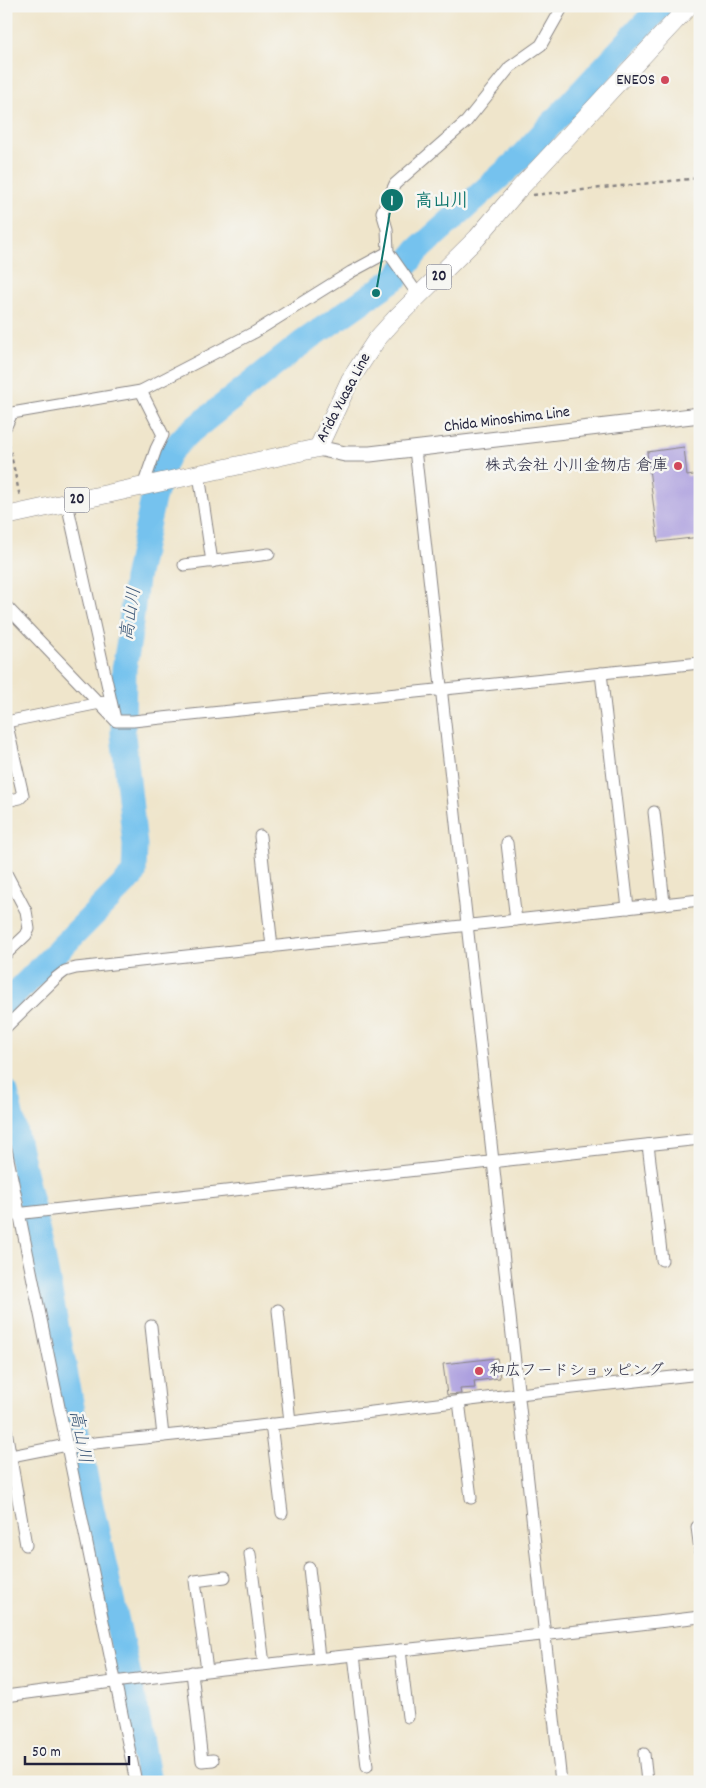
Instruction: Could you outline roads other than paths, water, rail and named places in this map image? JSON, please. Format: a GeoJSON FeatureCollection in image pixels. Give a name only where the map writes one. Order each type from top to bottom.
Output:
{"type":"FeatureCollection","features":[{"type":"Feature","properties":{"kind":"main road","name":"Arida Yuasa Line"},"geometry":{"type":"LineString","coordinates":[[14,514],[318,448],[358,365],[377,339],[477,238],[518,190],[689,6]]}},
{"type":"Feature","properties":{"kind":"main road","name":"Chida Minoshima Line"},"geometry":{"type":"LineString","coordinates":[[318,448],[356,454],[415,449],[700,415]]}},
{"type":"Feature","properties":{"kind":"street"},"geometry":{"type":"LineString","coordinates":[[420,296],[392,257],[382,212],[395,184],[466,122],[510,67],[541,45],[564,6]]}},
{"type":"Feature","properties":{"kind":"street"},"geometry":{"type":"LineString","coordinates":[[6,426],[12,413],[141,391],[255,332],[351,272],[392,257]]}},
{"type":"Feature","properties":{"kind":"street"},"geometry":{"type":"LineString","coordinates":[[141,391],[163,435],[145,486]]}},
{"type":"Feature","properties":{"kind":"street"},"geometry":{"type":"LineString","coordinates":[[415,449],[561,1782]]}},
{"type":"Feature","properties":{"kind":"street"},"geometry":{"type":"LineString","coordinates":[[200,474],[212,562]]}},
{"type":"Feature","properties":{"kind":"street"},"geometry":{"type":"LineString","coordinates":[[66,503],[116,720]]}},
{"type":"Feature","properties":{"kind":"street"},"geometry":{"type":"LineString","coordinates":[[184,565],[269,554]]}},
{"type":"Feature","properties":{"kind":"street"},"geometry":{"type":"LineString","coordinates":[[6,606],[116,720],[133,721],[700,663]]}},
{"type":"Feature","properties":{"kind":"street"},"geometry":{"type":"LineString","coordinates":[[601,673],[628,908]]}},
{"type":"Feature","properties":{"kind":"street"},"geometry":{"type":"LineString","coordinates":[[6,801],[20,798],[23,795],[6,722],[111,701]]}},
{"type":"Feature","properties":{"kind":"street"},"geometry":{"type":"LineString","coordinates":[[654,812],[664,903]]}},
{"type":"Feature","properties":{"kind":"street"},"geometry":{"type":"LineString","coordinates":[[260,836],[272,947]]}},
{"type":"Feature","properties":{"kind":"street"},"geometry":{"type":"LineString","coordinates":[[507,843],[516,920]]}},
{"type":"Feature","properties":{"kind":"street"},"geometry":{"type":"LineString","coordinates":[[6,873],[26,911],[29,929],[26,935],[6,954]]}},
{"type":"Feature","properties":{"kind":"street"},"geometry":{"type":"LineString","coordinates":[[8,1022],[65,971],[700,900]]}},
{"type":"Feature","properties":{"kind":"street"},"geometry":{"type":"LineString","coordinates":[[6,1215],[700,1139]]}},
{"type":"Feature","properties":{"kind":"street"},"geometry":{"type":"LineString","coordinates":[[648,1145],[662,1260]]}},
{"type":"Feature","properties":{"kind":"street"},"geometry":{"type":"LineString","coordinates":[[6,1149],[117,1681],[136,1782]]}},
{"type":"Feature","properties":{"kind":"street"},"geometry":{"type":"LineString","coordinates":[[278,1310],[290,1422]]}},
{"type":"Feature","properties":{"kind":"street"},"geometry":{"type":"LineString","coordinates":[[151,1326],[163,1436]]}},
{"type":"Feature","properties":{"kind":"street"},"geometry":{"type":"LineString","coordinates":[[9,1456],[95,1443],[700,1374]]}},
{"type":"Feature","properties":{"kind":"street"},"geometry":{"type":"LineString","coordinates":[[459,1401],[471,1498]]}},
{"type":"Feature","properties":{"kind":"street"},"geometry":{"type":"LineString","coordinates":[[271,1424],[282,1513]]}},
{"type":"Feature","properties":{"kind":"street"},"geometry":{"type":"LineString","coordinates":[[6,1430],[26,1545]]}},
{"type":"Feature","properties":{"kind":"street"},"geometry":{"type":"LineString","coordinates":[[697,1527],[700,1550]]}},
{"type":"Feature","properties":{"kind":"street"},"geometry":{"type":"LineString","coordinates":[[250,1554],[264,1664]]}},
{"type":"Feature","properties":{"kind":"street"},"geometry":{"type":"LineString","coordinates":[[309,1568],[319,1658]]}},
{"type":"Feature","properties":{"kind":"street"},"geometry":{"type":"LineString","coordinates":[[207,1670],[195,1581],[225,1577]]}},
{"type":"Feature","properties":{"kind":"street"},"geometry":{"type":"LineString","coordinates":[[6,1696],[207,1670],[546,1636],[700,1617]]}},
{"type":"Feature","properties":{"kind":"street"},"geometry":{"type":"LineString","coordinates":[[400,1650],[408,1717]]}},
{"type":"Feature","properties":{"kind":"street"},"geometry":{"type":"LineString","coordinates":[[354,1655],[367,1766]]}},
{"type":"Feature","properties":{"kind":"street"},"geometry":{"type":"LineString","coordinates":[[192,1672],[202,1761],[213,1760]]}},
{"type":"Feature","properties":{"kind":"street"},"geometry":{"type":"LineString","coordinates":[[644,1754],[647,1782]]}},
{"type":"Feature","properties":{"kind":"waterway","name":"高山川"},"geometry":{"type":"LineString","coordinates":[[6,1003],[134,874],[135,845],[123,734],[124,669],[136,579],[153,499],[169,453],[186,435],[302,343],[397,277],[418,250],[517,161],[661,6]]}},
{"type":"Feature","properties":{"kind":"waterway","name":"高山川"},"geometry":{"type":"LineString","coordinates":[[6,1093],[42,1251],[91,1505],[134,1698],[149,1782]]}},
{"type":"Feature","properties":{"kind":"place","name":"ENEOS"},"geometry":{"type":"Point","coordinates":[665,80]}},
{"type":"Feature","properties":{"kind":"place","name":"高山川"},"geometry":{"type":"Point","coordinates":[376,293]}},
{"type":"Feature","properties":{"kind":"place","name":"株式会社 小川金物店 倉庫"},"geometry":{"type":"Point","coordinates":[678,466]}},
{"type":"Feature","properties":{"kind":"place","name":"和広フードショッピング"},"geometry":{"type":"Point","coordinates":[479,1371]}}]}
